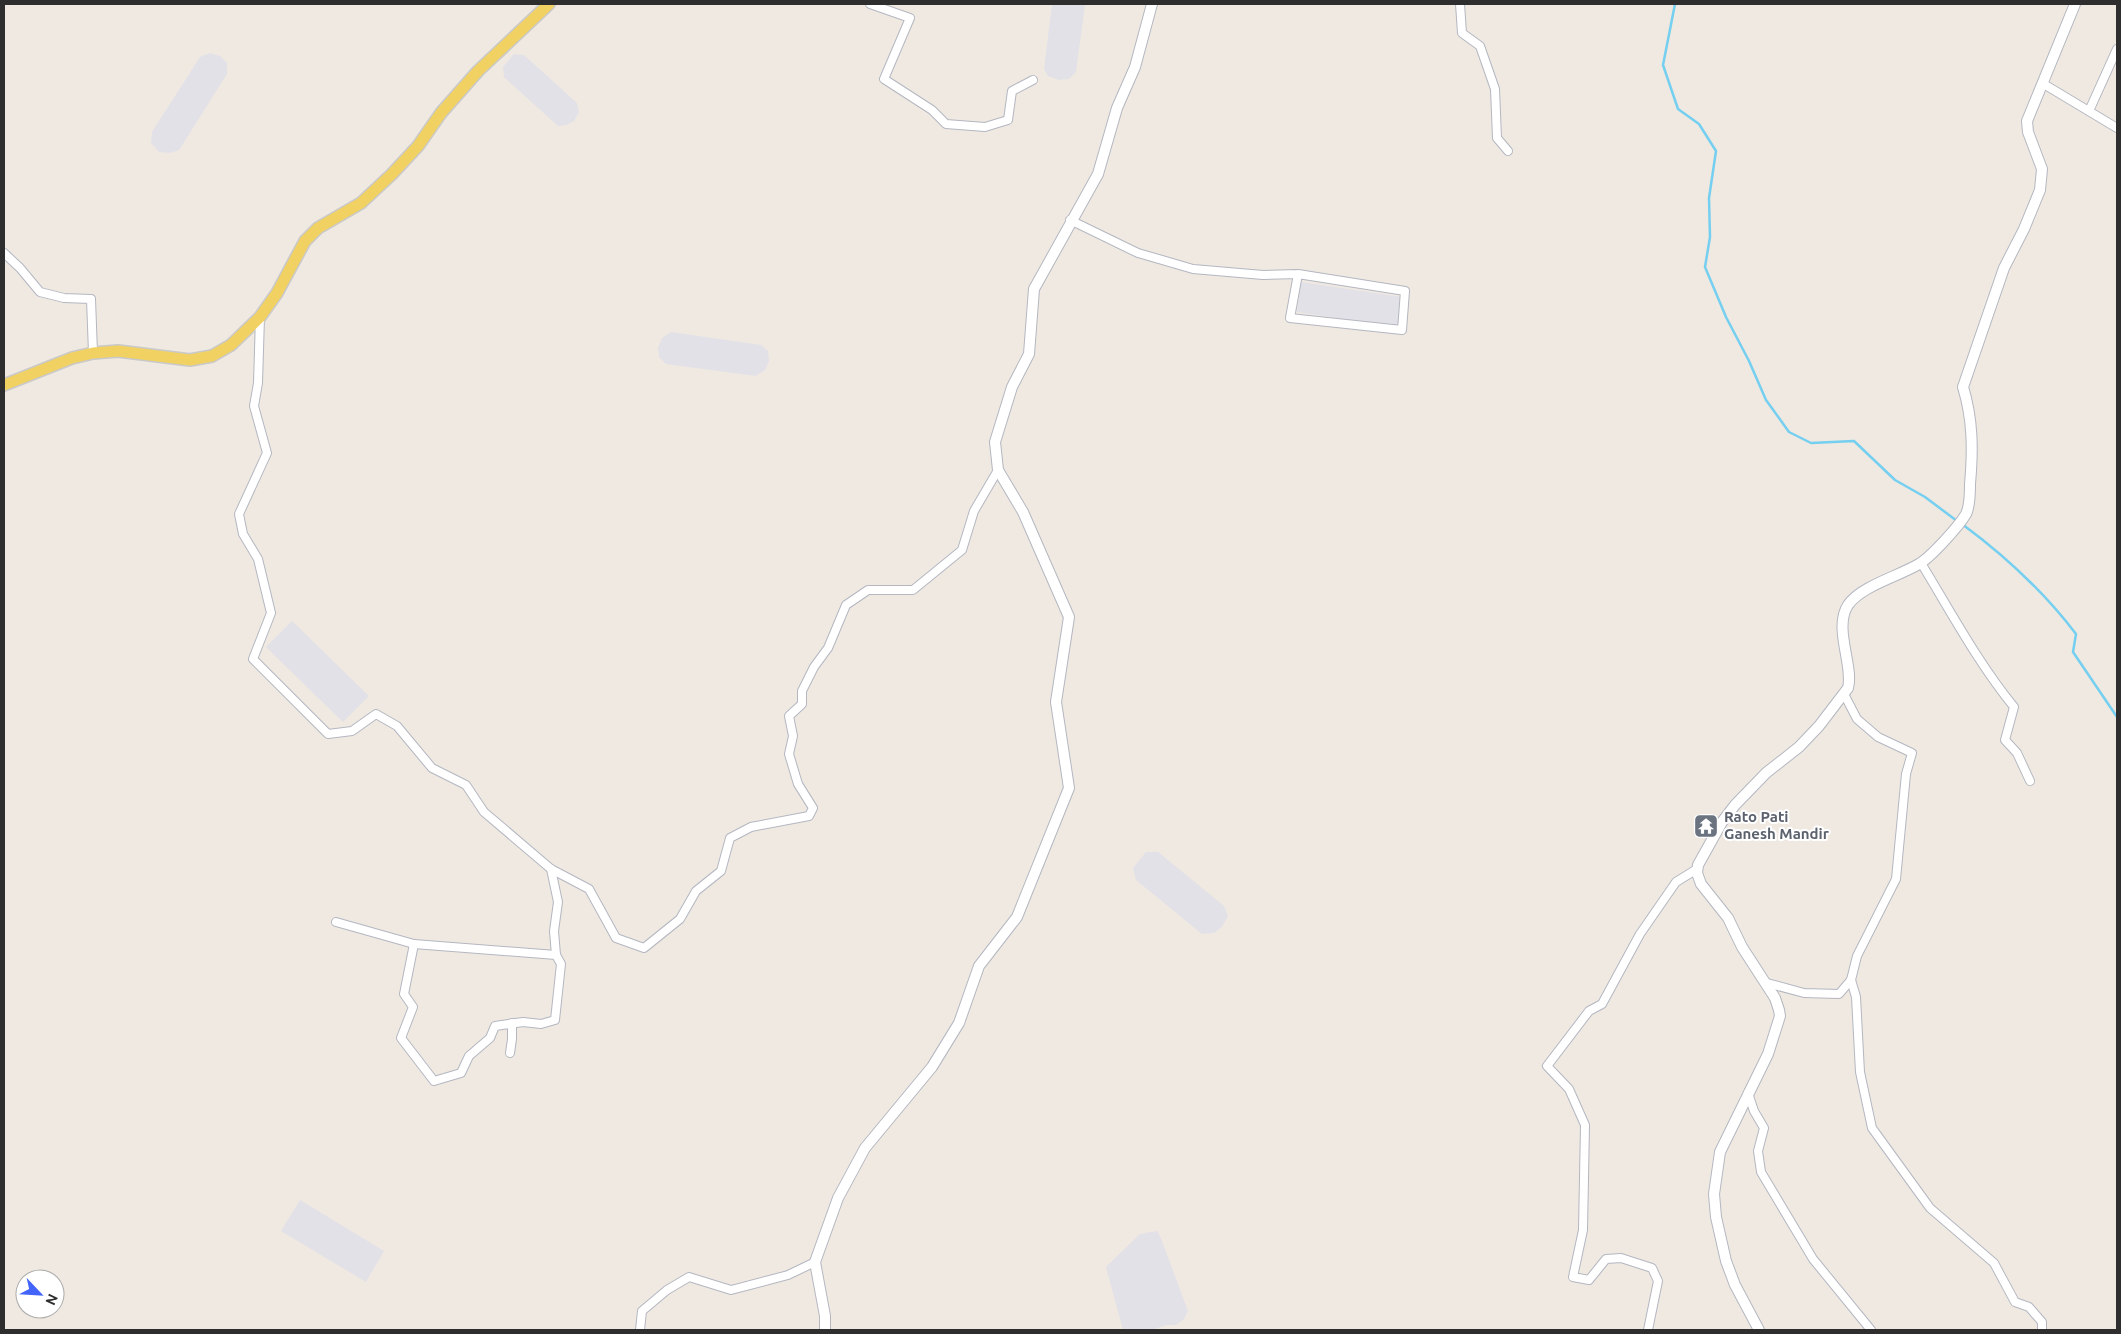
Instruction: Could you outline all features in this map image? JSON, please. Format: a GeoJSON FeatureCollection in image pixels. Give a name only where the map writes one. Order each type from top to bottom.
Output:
{"type":"FeatureCollection","features":[{"type":"Feature","properties":{"kind":"main road"},"geometry":{"type":"LineString","coordinates":[[4,385],[72,358],[93,353],[118,351],[190,360],[212,356],[231,345],[260,317],[277,293],[305,240],[318,228],[361,203],[392,174],[418,146],[441,113],[478,71],[549,4]]}},
{"type":"Feature","properties":{"kind":"main road"},"geometry":{"type":"LineString","coordinates":[[825,1330],[825,1316],[815,1262],[838,1198],[865,1148],[932,1067],[959,1023],[979,966],[1017,917],[1069,788],[1056,702],[1069,617],[1023,512],[998,470],[995,442],[1012,387],[1029,354],[1034,289],[1070,220],[1098,174],[1117,108],[1134,67],[1152,4]]}},
{"type":"Feature","properties":{"kind":"main road"},"geometry":{"type":"LineString","coordinates":[[1759,1330],[1734,1285],[1726,1261],[1716,1218],[1714,1194],[1720,1152],[1768,1054],[1780,1016],[1777,1003],[1742,947],[1721,907],[1701,884],[1697,869],[1699,860],[1722,822],[1735,805],[1766,773],[1799,747],[1819,726],[1844,694],[1849,684],[1843,643],[1843,625],[1847,606],[1861,592],[1922,563],[1946,538],[1966,513],[1973,444],[1969,406],[1963,386],[2004,268],[2024,229],[2040,190],[2042,169],[2027,127],[2029,115],[2075,4]]}},
{"type":"Feature","properties":{"kind":"street"},"geometry":{"type":"LineString","coordinates":[[870,4],[910,18],[884,78],[932,110],[946,124],[985,127],[1008,120],[1012,91],[1033,80]]}},
{"type":"Feature","properties":{"kind":"street"},"geometry":{"type":"LineString","coordinates":[[1460,4],[1462,33],[1480,46],[1494,89],[1497,138],[1508,150]]}},
{"type":"Feature","properties":{"kind":"street"},"geometry":{"type":"LineString","coordinates":[[2089,111],[2117,49]]}},
{"type":"Feature","properties":{"kind":"street"},"geometry":{"type":"LineString","coordinates":[[2042,83],[2117,128]]}},
{"type":"Feature","properties":{"kind":"street"},"geometry":{"type":"LineString","coordinates":[[1070,220],[1138,253],[1193,268],[1263,275],[1298,274],[1405,291],[1402,330],[1290,318],[1298,274]]}},
{"type":"Feature","properties":{"kind":"street"},"geometry":{"type":"LineString","coordinates":[[4,253],[20,268],[40,292],[64,298],[91,299],[93,353]]}},
{"type":"Feature","properties":{"kind":"street"},"geometry":{"type":"LineString","coordinates":[[260,317],[258,383],[254,406],[267,453],[239,514],[243,534],[258,559],[271,613],[252,659],[328,734],[352,731],[376,714],[397,726],[432,768],[466,786],[484,812],[551,869],[589,889],[616,938],[644,948],[680,919],[696,891],[721,872],[730,838],[751,827],[809,816],[813,808],[798,784],[788,754],[792,736],[789,716],[802,704],[802,691],[814,667],[828,648],[846,605],[868,590],[913,590],[962,550],[974,511],[998,470]]}},
{"type":"Feature","properties":{"kind":"street"},"geometry":{"type":"LineString","coordinates":[[1922,563],[1992,680],[2014,708],[2005,740],[2018,753],[2030,781]]}},
{"type":"Feature","properties":{"kind":"street"},"geometry":{"type":"LineString","coordinates":[[1766,983],[1804,992],[1839,994],[1851,980],[1857,956],[1896,879],[1906,774],[1912,753],[1878,737],[1857,720],[1844,694]]}},
{"type":"Feature","properties":{"kind":"street"},"geometry":{"type":"LineString","coordinates":[[414,944],[404,994],[413,1007],[401,1038],[434,1081],[461,1073],[468,1056],[490,1038],[495,1026],[523,1022],[541,1024],[555,1020],[561,964],[556,955],[554,931],[558,902],[551,869]]}},
{"type":"Feature","properties":{"kind":"street"},"geometry":{"type":"LineString","coordinates":[[1648,1330],[1658,1282],[1652,1268],[1621,1258],[1606,1259],[1590,1280],[1573,1277],[1583,1230],[1585,1126],[1569,1090],[1547,1066],[1589,1011],[1602,1004],[1640,934],[1676,882],[1697,869]]}},
{"type":"Feature","properties":{"kind":"street"},"geometry":{"type":"LineString","coordinates":[[336,922],[414,944],[556,955]]}},
{"type":"Feature","properties":{"kind":"street"},"geometry":{"type":"LineString","coordinates":[[1851,980],[1856,997],[1860,1072],[1872,1128],[1930,1208],[1994,1263],[2015,1302],[2029,1307],[2042,1322],[2042,1330]]}},
{"type":"Feature","properties":{"kind":"street"},"geometry":{"type":"LineString","coordinates":[[510,1053],[512,1023]]}},
{"type":"Feature","properties":{"kind":"street"},"geometry":{"type":"LineString","coordinates":[[1748,1093],[1754,1111],[1764,1128],[1758,1151],[1761,1172],[1813,1259],[1871,1330]]}},
{"type":"Feature","properties":{"kind":"street"},"geometry":{"type":"LineString","coordinates":[[640,1330],[642,1311],[667,1290],[690,1277],[731,1290],[788,1275],[815,1262]]}},
{"type":"Feature","properties":{"kind":"shaded area"},"geometry":{"type":"Polygon","coordinates":[[[1052,4],[1085,4],[1076,72],[1069,79],[1059,80],[1048,76],[1044,69],[1052,4]]]}},
{"type":"Feature","properties":{"kind":"shaded area"},"geometry":{"type":"Polygon","coordinates":[[[210,53],[220,56],[227,63],[227,74],[179,150],[170,153],[159,152],[151,143],[152,132],[200,57],[210,53]]]}},
{"type":"Feature","properties":{"kind":"shaded area"},"geometry":{"type":"Polygon","coordinates":[[[514,54],[524,55],[577,103],[579,112],[574,121],[558,126],[504,77],[503,67],[514,54]]]}},
{"type":"Feature","properties":{"kind":"shaded area"},"geometry":{"type":"Polygon","coordinates":[[[1301,282],[1402,297],[1397,327],[1297,312],[1301,282]]]}},
{"type":"Feature","properties":{"kind":"shaded area"},"geometry":{"type":"Polygon","coordinates":[[[671,332],[761,345],[768,351],[769,361],[765,370],[756,376],[666,364],[659,357],[658,348],[662,338],[671,332]]]}},
{"type":"Feature","properties":{"kind":"shaded area"},"geometry":{"type":"Polygon","coordinates":[[[292,621],[369,696],[343,722],[266,647],[292,621]]]}},
{"type":"Feature","properties":{"kind":"shaded area"},"geometry":{"type":"Polygon","coordinates":[[[1146,852],[1158,852],[1224,906],[1228,916],[1222,927],[1214,933],[1202,934],[1136,880],[1133,868],[1146,852]]]}},
{"type":"Feature","properties":{"kind":"shaded area"},"geometry":{"type":"Polygon","coordinates":[[[300,1200],[384,1251],[366,1282],[281,1231],[300,1200]]]}},
{"type":"Feature","properties":{"kind":"shaded area"},"geometry":{"type":"Polygon","coordinates":[[[1157,1231],[1188,1311],[1184,1319],[1176,1325],[1166,1325],[1152,1330],[1123,1330],[1106,1267],[1140,1234],[1157,1231]]]}},
{"type":"Feature","properties":{"kind":"waterway"},"geometry":{"type":"LineString","coordinates":[[1675,4],[1663,65],[1678,109],[1699,124],[1716,151],[1709,198],[1710,237],[1705,267],[1726,317],[1749,361],[1766,400],[1789,432],[1811,443],[1854,441],[1895,480],[1925,497],[1957,521]]}},
{"type":"Feature","properties":{"kind":"waterway"},"geometry":{"type":"LineString","coordinates":[[1962,524],[2023,575],[2064,618],[2076,634],[2073,652],[2117,717]]}},
{"type":"Feature","properties":{"kind":"place","name":"Rato Pati Ganesh Mandir"},"geometry":{"type":"Point","coordinates":[1706,826]}}]}
